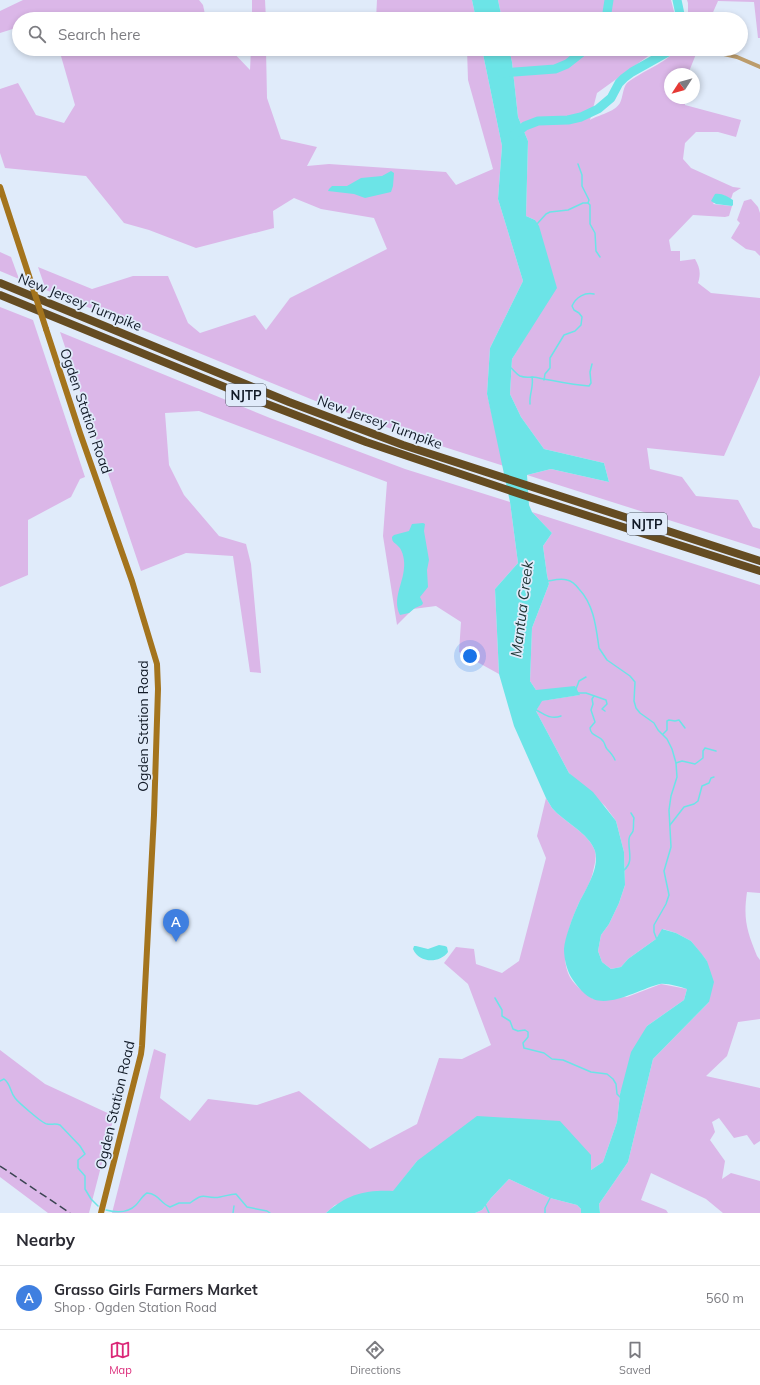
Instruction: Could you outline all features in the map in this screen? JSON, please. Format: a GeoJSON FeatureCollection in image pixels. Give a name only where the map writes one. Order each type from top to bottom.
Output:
{"type":"FeatureCollection","features":[{"type":"Feature","properties":{"kind":"highway","name":"New Jersey Turnpike"},"geometry":{"type":"LineString","coordinates":[[0,284],[339,422],[411,448],[760,561]]}},
{"type":"Feature","properties":{"kind":"highway","name":"New Jersey Turnpike"},"geometry":{"type":"LineString","coordinates":[[0,295],[373,445],[760,571]]}},
{"type":"Feature","properties":{"kind":"street"},"geometry":{"type":"LineString","coordinates":[[737,56],[760,67]]}},
{"type":"Feature","properties":{"kind":"street","name":"Ogden Station Road"},"geometry":{"type":"LineString","coordinates":[[0,187],[80,433],[134,586],[157,664],[158,689],[154,815],[142,1050],[101,1213]]}},
{"type":"Feature","properties":{"kind":"shaded area"},"geometry":{"type":"Polygon","coordinates":[[[23,0],[199,0],[203,5],[204,12],[12,12],[12,29],[0,33],[0,11],[23,0]]]}},
{"type":"Feature","properties":{"kind":"shaded area"},"geometry":{"type":"Polygon","coordinates":[[[252,0],[265,0],[266,12],[252,12],[252,0]]]}},
{"type":"Feature","properties":{"kind":"shaded area"},"geometry":{"type":"Polygon","coordinates":[[[377,0],[472,0],[475,12],[376,12],[377,0]]]}},
{"type":"Feature","properties":{"kind":"shaded area"},"geometry":{"type":"Polygon","coordinates":[[[498,0],[671,0],[674,12],[501,12],[498,0]]]}},
{"type":"Feature","properties":{"kind":"shaded area"},"geometry":{"type":"Polygon","coordinates":[[[687,0],[760,0],[760,38],[758,38],[754,2],[718,1],[713,12],[688,12],[687,0]]]}},
{"type":"Feature","properties":{"kind":"shaded area"},"geometry":{"type":"Polygon","coordinates":[[[61,56],[237,56],[250,70],[251,56],[266,56],[267,98],[281,139],[317,147],[307,166],[329,164],[446,172],[456,185],[493,169],[468,80],[467,56],[483,56],[502,146],[498,199],[523,281],[490,348],[487,394],[504,466],[416,438],[318,402],[46,290],[38,267],[92,289],[133,276],[168,276],[188,323],[200,333],[255,315],[266,330],[290,298],[387,249],[374,218],[321,209],[294,198],[273,211],[274,228],[196,248],[149,230],[124,223],[86,176],[5,168],[0,153],[0,89],[18,83],[36,115],[64,123],[75,105],[61,56]]]}},
{"type":"Feature","properties":{"kind":"shaded area"},"geometry":{"type":"Polygon","coordinates":[[[511,56],[648,56],[597,93],[590,120],[618,106],[627,83],[661,63],[670,56],[695,56],[690,68],[664,68],[664,104],[685,104],[741,120],[736,137],[718,132],[696,132],[685,143],[683,159],[691,168],[733,187],[741,188],[733,193],[731,199],[720,195],[713,204],[732,206],[729,216],[693,215],[669,240],[671,251],[680,251],[680,261],[695,259],[700,271],[698,283],[711,293],[760,298],[760,375],[724,456],[647,448],[650,469],[682,477],[696,496],[738,500],[753,527],[760,529],[760,549],[527,475],[551,469],[609,482],[604,463],[544,449],[521,417],[510,394],[512,359],[556,287],[535,220],[526,216],[528,141],[518,117],[511,56]]]}},
{"type":"Feature","properties":{"kind":"shaded area"},"geometry":{"type":"Polygon","coordinates":[[[751,199],[758,207],[760,213],[760,256],[755,251],[746,249],[731,238],[740,223],[737,220],[744,201],[751,199]]]}},
{"type":"Feature","properties":{"kind":"shaded area"},"geometry":{"type":"Polygon","coordinates":[[[0,252],[11,257],[19,279],[0,271],[0,252]]]}},
{"type":"Feature","properties":{"kind":"shaded area"},"geometry":{"type":"Polygon","coordinates":[[[0,307],[33,320],[85,477],[80,479],[71,497],[28,520],[28,575],[0,587],[0,307]]]}},
{"type":"Feature","properties":{"kind":"shaded area"},"geometry":{"type":"Polygon","coordinates":[[[60,332],[270,418],[405,469],[510,502],[518,563],[495,589],[499,674],[459,652],[461,622],[436,606],[413,609],[397,625],[383,536],[387,482],[199,411],[165,413],[169,465],[184,495],[219,536],[246,544],[251,564],[261,673],[250,672],[233,556],[186,553],[141,571],[60,332]]]}},
{"type":"Feature","properties":{"kind":"shaded area"},"geometry":{"type":"Polygon","coordinates":[[[532,512],[760,585],[760,893],[747,892],[745,910],[748,932],[760,960],[760,1019],[738,1022],[727,1056],[706,1076],[760,1088],[760,1141],[754,1145],[747,1135],[734,1138],[719,1118],[712,1122],[715,1132],[710,1140],[725,1161],[722,1179],[731,1173],[760,1181],[760,1213],[723,1213],[706,1199],[651,1173],[641,1200],[666,1210],[668,1213],[600,1213],[599,1204],[628,1162],[653,1059],[709,1002],[707,961],[691,941],[676,933],[663,929],[656,939],[628,959],[621,967],[611,969],[602,962],[598,951],[601,935],[609,924],[619,903],[625,885],[624,852],[616,821],[605,806],[569,773],[536,711],[541,701],[579,695],[536,690],[530,681],[532,628],[549,584],[543,546],[552,533],[532,512]]]}},
{"type":"Feature","properties":{"kind":"shaded area"},"geometry":{"type":"Polygon","coordinates":[[[546,798],[557,813],[582,833],[592,845],[596,854],[592,877],[575,913],[565,947],[566,965],[572,981],[593,999],[627,997],[661,984],[687,989],[684,1000],[647,1026],[620,1094],[617,1122],[603,1162],[591,1170],[417,1161],[393,1192],[385,1191],[335,1205],[326,1213],[112,1213],[154,1049],[166,1054],[160,1098],[190,1121],[208,1099],[257,1105],[299,1091],[370,1149],[417,1124],[439,1058],[462,1059],[491,1045],[468,984],[444,963],[456,947],[474,949],[476,964],[502,973],[519,961],[546,858],[537,836],[546,798]]]}},
{"type":"Feature","properties":{"kind":"shaded area"},"geometry":{"type":"Polygon","coordinates":[[[0,1050],[45,1084],[114,1116],[89,1213],[48,1213],[0,1177],[0,1050]]]}},
{"type":"Feature","properties":{"kind":"shaded area"},"geometry":{"type":"Polygon","coordinates":[[[509,1179],[550,1198],[577,1205],[581,1209],[581,1213],[475,1213],[482,1210],[509,1179]]]}},
{"type":"Feature","properties":{"kind":"water"},"geometry":{"type":"Polygon","coordinates":[[[472,0],[498,0],[501,12],[475,12],[472,0]]]}},
{"type":"Feature","properties":{"kind":"water"},"geometry":{"type":"Polygon","coordinates":[[[483,56],[511,56],[518,117],[528,141],[526,216],[535,220],[539,226],[557,288],[512,359],[510,394],[521,417],[544,449],[604,463],[609,482],[551,469],[527,475],[529,505],[532,512],[552,533],[543,546],[549,584],[532,628],[530,681],[536,690],[575,686],[580,695],[542,701],[536,711],[569,773],[593,792],[616,821],[624,852],[625,885],[619,903],[609,924],[601,935],[598,951],[602,962],[611,969],[621,967],[628,959],[656,939],[662,929],[676,933],[691,941],[707,961],[714,982],[709,1002],[653,1059],[628,1162],[599,1204],[600,1213],[581,1213],[581,1209],[577,1205],[550,1198],[509,1179],[482,1210],[475,1213],[326,1213],[342,1201],[357,1194],[374,1191],[393,1191],[417,1161],[477,1116],[560,1121],[591,1155],[591,1170],[603,1162],[617,1122],[620,1094],[631,1052],[647,1026],[684,1000],[687,989],[660,984],[618,999],[601,1001],[587,996],[571,977],[565,961],[564,949],[574,915],[594,872],[596,858],[595,851],[582,833],[557,813],[546,798],[514,726],[499,674],[495,589],[518,563],[510,502],[487,394],[490,348],[523,281],[498,199],[502,146],[483,56]]]}},
{"type":"Feature","properties":{"kind":"water"},"geometry":{"type":"Polygon","coordinates":[[[391,171],[394,173],[391,192],[365,198],[354,194],[328,191],[332,186],[347,186],[361,178],[382,176],[391,171]]]}},
{"type":"Feature","properties":{"kind":"water"},"geometry":{"type":"Polygon","coordinates":[[[715,194],[722,195],[733,200],[733,205],[716,204],[711,201],[715,194]]]}},
{"type":"Feature","properties":{"kind":"water"},"geometry":{"type":"Polygon","coordinates":[[[412,524],[425,524],[424,531],[429,560],[427,570],[428,587],[420,597],[423,603],[422,605],[409,613],[400,615],[397,597],[403,574],[404,560],[403,554],[398,545],[393,541],[392,537],[394,535],[409,531],[412,524]]]}},
{"type":"Feature","properties":{"kind":"water"},"geometry":{"type":"Polygon","coordinates":[[[439,945],[447,947],[448,952],[440,959],[435,960],[420,957],[413,949],[414,946],[428,949],[439,945]]]}},
{"type":"Feature","properties":{"kind":"waterway","name":"Mantua Creek"},"geometry":{"type":"LineString","coordinates":[[607,12],[609,0]]}},
{"type":"Feature","properties":{"kind":"waterway","name":"Mantua Creek"},"geometry":{"type":"LineString","coordinates":[[677,0],[680,12]]}},
{"type":"Feature","properties":{"kind":"waterway","name":"Mantua Creek"},"geometry":{"type":"LineString","coordinates":[[502,73],[555,69],[567,64],[577,56]]}},
{"type":"Feature","properties":{"kind":"waterway","name":"Mantua Creek"},"geometry":{"type":"LineString","coordinates":[[514,135],[525,126],[538,121],[568,120],[581,117],[598,109],[611,98],[619,83],[624,78],[661,56]]}},
{"type":"Feature","properties":{"kind":"waterway"},"geometry":{"type":"LineString","coordinates":[[578,164],[582,175],[582,186],[589,200],[590,224],[595,233],[596,251],[600,257]]}},
{"type":"Feature","properties":{"kind":"waterway"},"geometry":{"type":"LineString","coordinates":[[537,224],[546,214],[550,212],[568,210],[583,203],[588,203]]}},
{"type":"Feature","properties":{"kind":"waterway"},"geometry":{"type":"LineString","coordinates":[[544,380],[545,374],[550,368],[550,358],[564,335],[575,331],[581,325],[582,317],[574,310],[572,306],[578,298],[584,295],[594,294]]}},
{"type":"Feature","properties":{"kind":"waterway"},"geometry":{"type":"LineString","coordinates":[[510,367],[522,377],[533,377],[568,384],[589,386],[591,383],[590,372],[592,364]]}},
{"type":"Feature","properties":{"kind":"waterway"},"geometry":{"type":"LineString","coordinates":[[530,404],[532,377]]}},
{"type":"Feature","properties":{"kind":"waterway"},"geometry":{"type":"LineString","coordinates":[[548,581],[565,579],[572,582],[584,595],[594,617],[599,648],[607,660],[630,676],[635,682],[634,701],[636,708],[640,713],[654,723],[658,730],[667,739],[672,749],[676,763],[677,777],[671,796],[669,810],[671,847],[664,871],[669,895],[666,904],[654,925],[654,932],[657,940]]}},
{"type":"Feature","properties":{"kind":"waterway"},"geometry":{"type":"LineString","coordinates":[[576,689],[579,681],[586,677]]}},
{"type":"Feature","properties":{"kind":"waterway"},"geometry":{"type":"LineString","coordinates":[[578,693],[586,693],[606,700],[607,704],[602,709],[605,711]]}},
{"type":"Feature","properties":{"kind":"waterway"},"geometry":{"type":"LineString","coordinates":[[594,696],[592,699],[593,704],[591,710],[595,722],[590,728],[592,733],[603,741],[606,748],[615,760]]}},
{"type":"Feature","properties":{"kind":"waterway"},"geometry":{"type":"LineString","coordinates":[[536,710],[551,717],[561,716]]}},
{"type":"Feature","properties":{"kind":"waterway"},"geometry":{"type":"LineString","coordinates":[[663,734],[667,730],[667,721],[669,720],[679,720],[685,728]]}},
{"type":"Feature","properties":{"kind":"waterway"},"geometry":{"type":"LineString","coordinates":[[676,763],[682,761],[695,764],[703,758],[703,751],[705,748],[716,751]]}},
{"type":"Feature","properties":{"kind":"waterway"},"geometry":{"type":"LineString","coordinates":[[670,825],[684,807],[698,801],[702,786],[709,783],[711,778],[714,777]]}},
{"type":"Feature","properties":{"kind":"waterway"},"geometry":{"type":"LineString","coordinates":[[624,870],[630,860],[629,838],[633,831],[634,818],[631,813]]}},
{"type":"Feature","properties":{"kind":"waterway"},"geometry":{"type":"LineString","coordinates":[[495,998],[502,1010],[502,1016],[510,1021],[513,1029],[518,1031],[525,1030],[528,1032],[528,1037],[523,1043],[524,1048],[544,1053],[552,1059],[563,1060],[591,1072],[607,1074],[616,1084],[617,1094],[621,1098]]}},
{"type":"Feature","properties":{"kind":"waterway"},"geometry":{"type":"LineString","coordinates":[[0,1081],[4,1079],[15,1098],[36,1117],[47,1124],[60,1125],[80,1146],[85,1154],[78,1160],[78,1168],[85,1176],[85,1189],[91,1199],[98,1206]]}},
{"type":"Feature","properties":{"kind":"waterway"},"geometry":{"type":"LineString","coordinates":[[106,1210],[114,1212],[129,1210],[133,1208],[147,1193],[154,1195],[170,1207],[179,1203],[190,1203],[203,1196],[215,1198],[236,1194],[247,1207],[270,1213]]}},
{"type":"Feature","properties":{"kind":"waterway"},"geometry":{"type":"LineString","coordinates":[[545,1213],[545,1208],[550,1198]]}},
{"type":"Feature","properties":{"kind":"waterway"},"geometry":{"type":"LineString","coordinates":[[485,1204],[489,1213]]}},
{"type":"Feature","properties":{"kind":"waterway"},"geometry":{"type":"LineString","coordinates":[[233,1213],[234,1206]]}},
{"type":"Feature","properties":{"kind":"railway"},"geometry":{"type":"LineString","coordinates":[[0,1166],[70,1213]]}},
{"type":"Feature","properties":{"kind":"place","name":"Grasso Girls Farmers Market"},"geometry":{"type":"Point","coordinates":[176,942]}}]}
